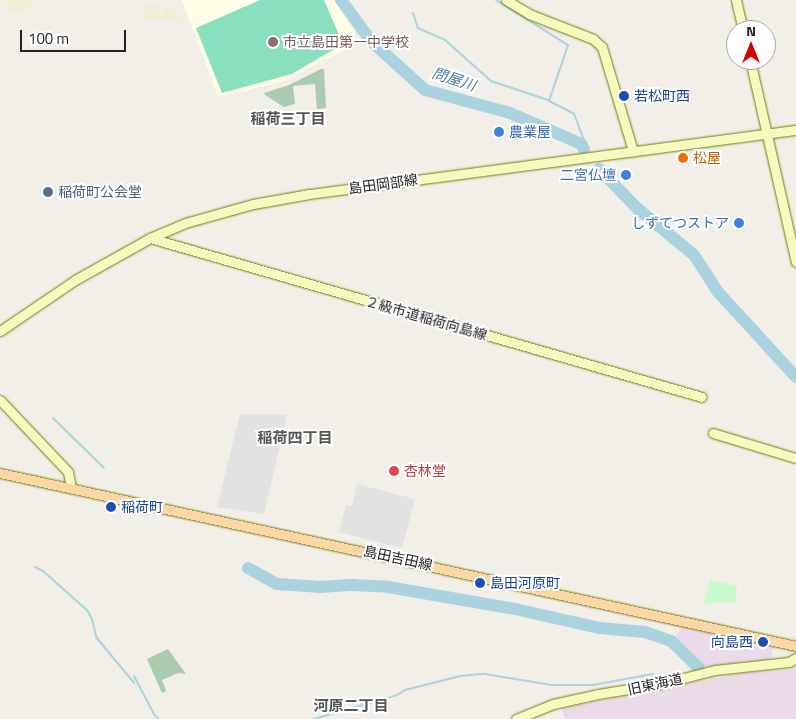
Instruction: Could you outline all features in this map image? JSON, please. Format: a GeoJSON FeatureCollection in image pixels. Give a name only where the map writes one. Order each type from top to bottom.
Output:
{"type":"FeatureCollection","features":[{"type":"Feature","properties":{"kind":"main road","name":"島田吉田線"},"geometry":{"type":"LineString","coordinates":[[0,473],[796,646]]}},
{"type":"Feature","properties":{"kind":"street"},"geometry":{"type":"LineString","coordinates":[[506,0],[529,14],[593,39],[602,47],[633,151]]}},
{"type":"Feature","properties":{"kind":"street"},"geometry":{"type":"LineString","coordinates":[[736,0],[741,20]]}},
{"type":"Feature","properties":{"kind":"street"},"geometry":{"type":"LineString","coordinates":[[752,70],[796,262]]}},
{"type":"Feature","properties":{"kind":"street","name":"島田岡部線"},"geometry":{"type":"LineString","coordinates":[[0,331],[75,280],[150,238],[201,218],[278,199],[796,130]]}},
{"type":"Feature","properties":{"kind":"street","name":"２級市道稲荷向島線"},"geometry":{"type":"LineString","coordinates":[[150,238],[702,397]]}},
{"type":"Feature","properties":{"kind":"street"},"geometry":{"type":"LineString","coordinates":[[0,400],[68,472],[71,488]]}},
{"type":"Feature","properties":{"kind":"street"},"geometry":{"type":"LineString","coordinates":[[713,433],[796,458]]}},
{"type":"Feature","properties":{"kind":"street","name":"旧東海道"},"geometry":{"type":"LineString","coordinates":[[516,719],[553,704],[598,694],[660,684],[716,670],[789,662],[796,658]]}},
{"type":"Feature","properties":{"kind":"shaded area"},"geometry":{"type":"Polygon","coordinates":[[[30,0],[32,9],[9,12],[5,2],[30,0]]]}},
{"type":"Feature","properties":{"kind":"shaded area","name":"市立島田第一中学校"},"geometry":{"type":"Polygon","coordinates":[[[182,0],[339,0],[355,34],[343,51],[283,81],[218,97],[182,0]]]}},
{"type":"Feature","properties":{"kind":"shaded area"},"geometry":{"type":"Polygon","coordinates":[[[146,4],[161,5],[160,21],[143,18],[146,4]]]}},
{"type":"Feature","properties":{"kind":"shaded area"},"geometry":{"type":"Polygon","coordinates":[[[163,6],[175,7],[182,20],[162,20],[163,6]]]}},
{"type":"Feature","properties":{"kind":"shaded area"},"geometry":{"type":"Polygon","coordinates":[[[324,69],[326,108],[317,109],[315,84],[293,86],[295,104],[284,107],[264,93],[289,85],[324,69]]]}},
{"type":"Feature","properties":{"kind":"shaded area"},"geometry":{"type":"Polygon","coordinates":[[[240,414],[287,415],[264,514],[217,507],[240,414]]]}},
{"type":"Feature","properties":{"kind":"shaded area"},"geometry":{"type":"Polygon","coordinates":[[[357,484],[415,499],[402,548],[339,532],[346,505],[352,506],[357,484]]]}},
{"type":"Feature","properties":{"kind":"shaded area"},"geometry":{"type":"Polygon","coordinates":[[[683,627],[773,646],[771,660],[703,667],[674,638],[683,627]]]}},
{"type":"Feature","properties":{"kind":"shaded area"},"geometry":{"type":"Polygon","coordinates":[[[168,649],[186,674],[178,673],[162,680],[166,691],[162,693],[147,659],[168,649]]]}},
{"type":"Feature","properties":{"kind":"shaded area"},"geometry":{"type":"Polygon","coordinates":[[[796,669],[796,719],[565,719],[562,708],[741,673],[796,669]]]}},
{"type":"Feature","properties":{"kind":"green space","name":"市立島田第一中学校"},"geometry":{"type":"Polygon","coordinates":[[[260,0],[324,0],[343,44],[292,74],[222,93],[196,28],[260,0]]]}},
{"type":"Feature","properties":{"kind":"green space"},"geometry":{"type":"Polygon","coordinates":[[[710,580],[737,586],[735,603],[718,602],[710,604],[704,602],[710,580]]]}},
{"type":"Feature","properties":{"kind":"waterway","name":"問屋川"},"geometry":{"type":"LineString","coordinates":[[341,0],[371,41],[425,90],[510,113],[581,144],[584,149]]}},
{"type":"Feature","properties":{"kind":"waterway"},"geometry":{"type":"LineString","coordinates":[[496,0],[568,45],[549,101],[574,114],[583,138],[584,149]]}},
{"type":"Feature","properties":{"kind":"waterway"},"geometry":{"type":"LineString","coordinates":[[413,13],[418,28],[445,40],[491,81],[548,100]]}},
{"type":"Feature","properties":{"kind":"waterway","name":"問屋川"},"geometry":{"type":"LineString","coordinates":[[599,169],[638,209],[694,255],[718,292],[796,377]]}},
{"type":"Feature","properties":{"kind":"waterway"},"geometry":{"type":"LineString","coordinates":[[53,418],[104,468]]}},
{"type":"Feature","properties":{"kind":"waterway"},"geometry":{"type":"LineString","coordinates":[[35,567],[43,571],[87,610],[92,619],[96,637],[134,683]]}},
{"type":"Feature","properties":{"kind":"waterway"},"geometry":{"type":"LineString","coordinates":[[248,568],[277,584],[321,587],[353,585],[388,587],[515,609],[599,628],[645,632],[671,641],[699,668]]}},
{"type":"Feature","properties":{"kind":"waterway"},"geometry":{"type":"LineString","coordinates":[[314,719],[397,695],[405,690],[460,676],[485,674],[551,685],[593,685],[653,674]]}},
{"type":"Feature","properties":{"kind":"waterway"},"geometry":{"type":"LineString","coordinates":[[134,676],[155,716],[159,719]]}},
{"type":"Feature","properties":{"kind":"place","name":"市立島田第一中学校"},"geometry":{"type":"Point","coordinates":[273,42]}},
{"type":"Feature","properties":{"kind":"place","name":"若松町西"},"geometry":{"type":"Point","coordinates":[624,96]}},
{"type":"Feature","properties":{"kind":"place","name":"農業屋"},"geometry":{"type":"Point","coordinates":[499,132]}},
{"type":"Feature","properties":{"kind":"place","name":"松屋"},"geometry":{"type":"Point","coordinates":[683,158]}},
{"type":"Feature","properties":{"kind":"place","name":"二宮仏壇"},"geometry":{"type":"Point","coordinates":[626,175]}},
{"type":"Feature","properties":{"kind":"place","name":"稲荷町公会堂"},"geometry":{"type":"Point","coordinates":[48,192]}},
{"type":"Feature","properties":{"kind":"place","name":"しずてつストア"},"geometry":{"type":"Point","coordinates":[739,223]}},
{"type":"Feature","properties":{"kind":"place","name":"杏林堂"},"geometry":{"type":"Point","coordinates":[394,471]}},
{"type":"Feature","properties":{"kind":"place","name":"稲荷町"},"geometry":{"type":"Point","coordinates":[111,507]}},
{"type":"Feature","properties":{"kind":"place","name":"島田河原町"},"geometry":{"type":"Point","coordinates":[480,583]}},
{"type":"Feature","properties":{"kind":"place","name":"向島西"},"geometry":{"type":"Point","coordinates":[763,642]}},
{"type":"Feature","properties":{"kind":"district","name":"稲荷三丁目"},"geometry":{"type":"Point","coordinates":[288,119]}},
{"type":"Feature","properties":{"kind":"district","name":"稲荷四丁目"},"geometry":{"type":"Point","coordinates":[295,438]}},
{"type":"Feature","properties":{"kind":"district","name":"河原二丁目"},"geometry":{"type":"Point","coordinates":[351,706]}}]}
